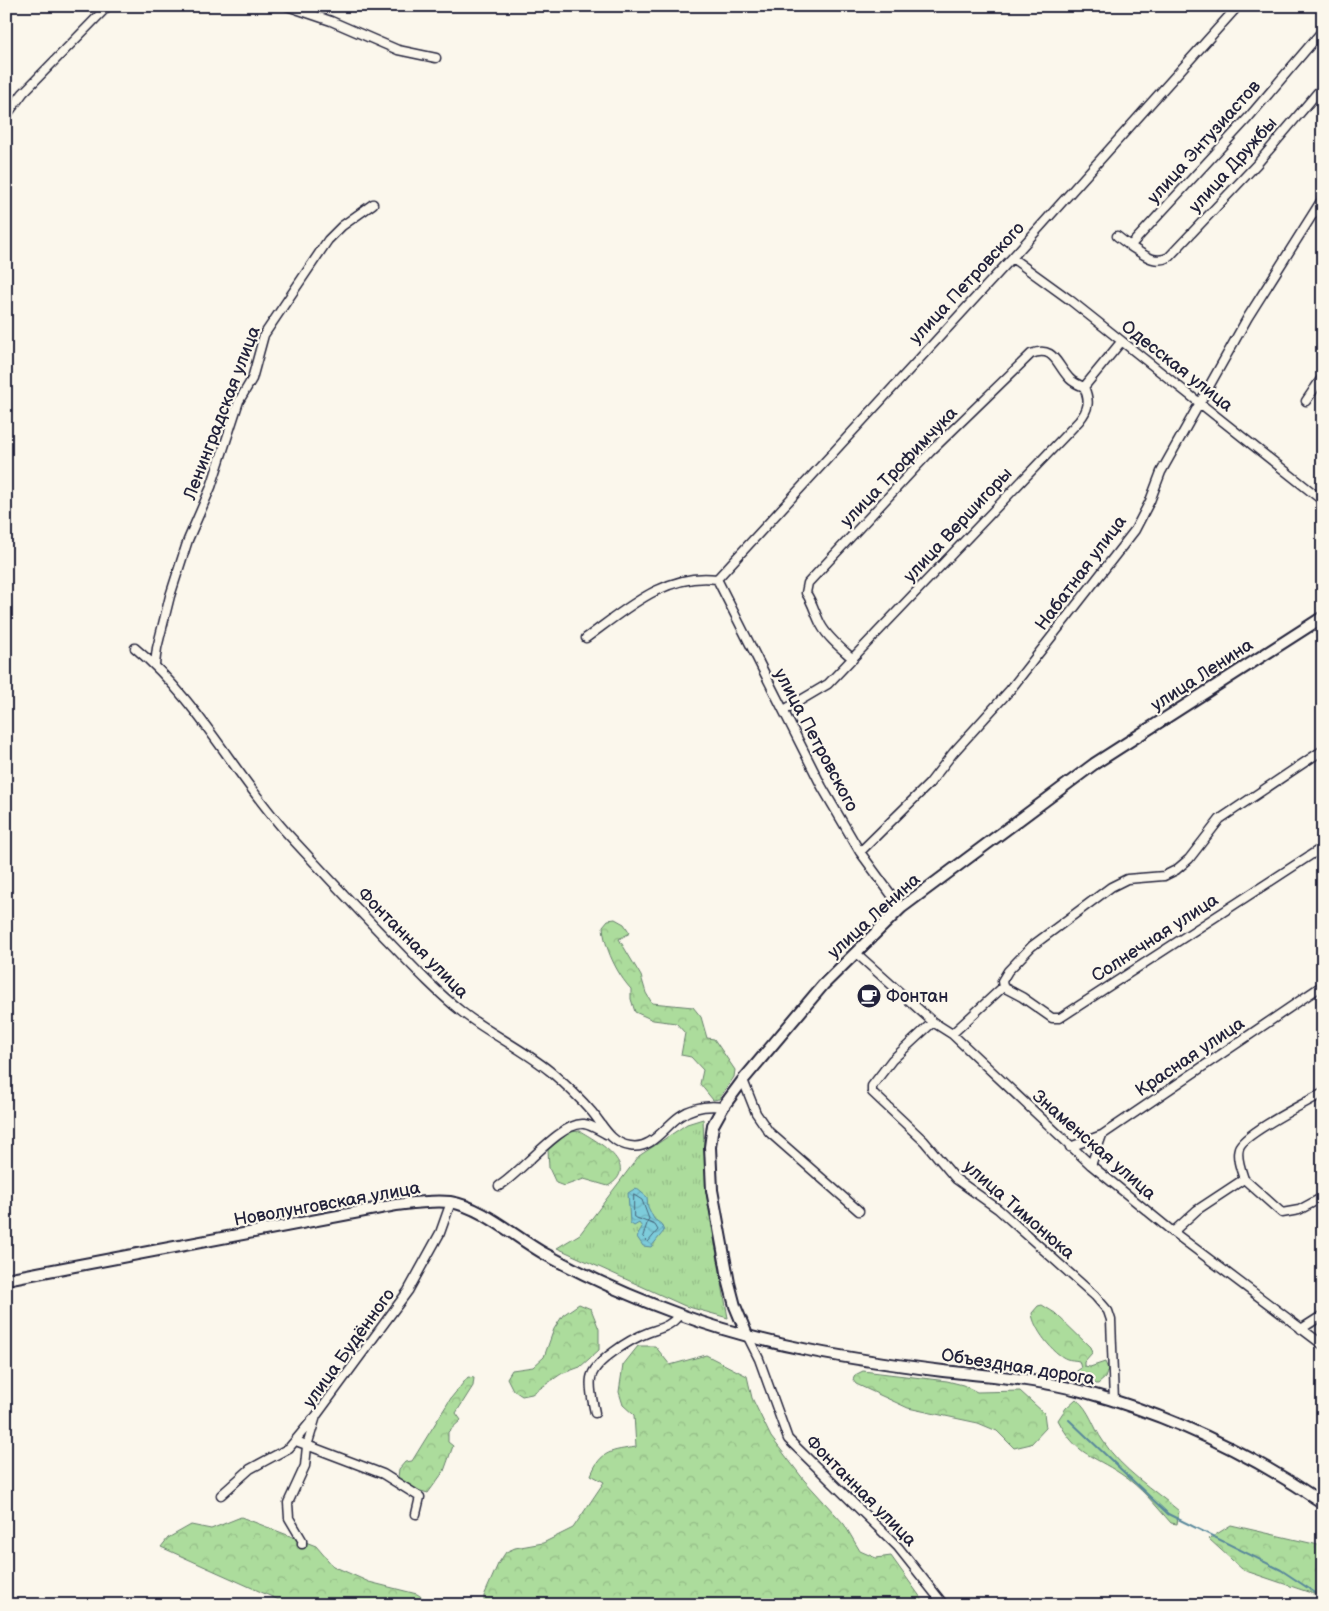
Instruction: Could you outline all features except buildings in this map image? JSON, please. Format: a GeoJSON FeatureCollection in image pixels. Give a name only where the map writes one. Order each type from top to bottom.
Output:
{"type":"FeatureCollection","features":[{"type":"Feature","properties":{"kind":"street"},"geometry":{"type":"LineString","coordinates":[[6,116],[23,93],[108,6]]}},
{"type":"Feature","properties":{"kind":"street"},"geometry":{"type":"LineString","coordinates":[[287,6],[332,21],[398,50],[436,58]]}},
{"type":"Feature","properties":{"kind":"street","name":"улица Петровского"},"geometry":{"type":"LineString","coordinates":[[901,908],[860,852],[822,787],[717,579],[721,571],[1012,258],[1238,6]]}},
{"type":"Feature","properties":{"kind":"street","name":"улица Энтузиастов"},"geometry":{"type":"LineString","coordinates":[[1130,246],[1248,118],[1323,30]]}},
{"type":"Feature","properties":{"kind":"street","name":"улица Дружбы"},"geometry":{"type":"LineString","coordinates":[[1130,246],[1148,258],[1162,261],[1169,257],[1257,164],[1323,86]]}},
{"type":"Feature","properties":{"kind":"street","name":"Набатная улица"},"geometry":{"type":"LineString","coordinates":[[860,852],[929,784],[953,753],[1010,690],[1135,530],[1162,472],[1253,309],[1323,198]]}},
{"type":"Feature","properties":{"kind":"street","name":"Ленинградская улица"},"geometry":{"type":"LineString","coordinates":[[155,664],[168,604],[188,540],[211,487],[239,401],[252,379],[264,335],[328,240],[342,226],[373,204]]}},
{"type":"Feature","properties":{"kind":"street"},"geometry":{"type":"LineString","coordinates":[[1117,236],[1130,246]]}},
{"type":"Feature","properties":{"kind":"street","name":"Одесская улица"},"geometry":{"type":"LineString","coordinates":[[1012,258],[1070,300],[1121,342],[1202,403],[1323,501]]}},
{"type":"Feature","properties":{"kind":"street"},"geometry":{"type":"LineString","coordinates":[[1084,387],[1121,342]]}},
{"type":"Feature","properties":{"kind":"street","name":"улица Трофимчука"},"geometry":{"type":"LineString","coordinates":[[853,660],[825,632],[813,603],[806,593],[805,587],[808,583],[930,452],[1010,377],[1031,354],[1043,351],[1051,354],[1069,378],[1084,387]]}},
{"type":"Feature","properties":{"kind":"street"},"geometry":{"type":"LineString","coordinates":[[1306,401],[1323,376]]}},
{"type":"Feature","properties":{"kind":"street","name":"улица Вершигоры"},"geometry":{"type":"LineString","coordinates":[[784,710],[828,684],[853,660],[936,569],[1079,421],[1088,410],[1089,403],[1084,387]]}},
{"type":"Feature","properties":{"kind":"street"},"geometry":{"type":"LineString","coordinates":[[586,638],[627,609],[676,581],[701,576],[717,579]]}},
{"type":"Feature","properties":{"kind":"street","name":"улица Ленина"},"geometry":{"type":"LineString","coordinates":[[747,1335],[735,1306],[712,1190],[710,1148],[714,1125],[723,1107],[744,1080],[823,984],[901,908],[1094,764],[1323,617]]}},
{"type":"Feature","properties":{"kind":"street","name":"Фонтанная улица"},"geometry":{"type":"LineString","coordinates":[[134,648],[155,664],[283,828],[430,984],[462,1012],[549,1070],[573,1092],[596,1117],[608,1134],[620,1144],[638,1147],[654,1140],[681,1115],[693,1109],[710,1106],[723,1107]]}},
{"type":"Feature","properties":{"kind":"street"},"geometry":{"type":"LineString","coordinates":[[952,1034],[1004,987],[1002,981],[1008,971],[1032,946],[1111,886],[1127,879],[1164,876],[1176,870],[1189,859],[1220,818],[1323,750]]}},
{"type":"Feature","properties":{"kind":"street","name":"Солнечная улица"},"geometry":{"type":"LineString","coordinates":[[1004,987],[1022,996],[1052,1018],[1060,1018],[1323,847]]}},
{"type":"Feature","properties":{"kind":"street","name":"Знаменская улица"},"geometry":{"type":"LineString","coordinates":[[856,953],[933,1022],[952,1034],[1091,1165],[1173,1232],[1323,1345]]}},
{"type":"Feature","properties":{"kind":"street","name":"Красная улица"},"geometry":{"type":"LineString","coordinates":[[1070,1147],[1102,1135],[1323,985]]}},
{"type":"Feature","properties":{"kind":"street","name":"улица Тимонюка"},"geometry":{"type":"LineString","coordinates":[[933,1022],[892,1060],[872,1086],[872,1092],[924,1141],[956,1179],[998,1209],[1095,1296],[1108,1311],[1111,1320],[1114,1401]]}},
{"type":"Feature","properties":{"kind":"street"},"geometry":{"type":"LineString","coordinates":[[744,1080],[756,1113],[768,1132],[859,1211]]}},
{"type":"Feature","properties":{"kind":"street"},"geometry":{"type":"LineString","coordinates":[[1323,1093],[1257,1131],[1243,1142],[1239,1148],[1244,1179],[1282,1213],[1299,1210],[1323,1197]]}},
{"type":"Feature","properties":{"kind":"street"},"geometry":{"type":"LineString","coordinates":[[499,1186],[555,1137],[572,1126],[584,1124],[596,1117]]}},
{"type":"Feature","properties":{"kind":"street"},"geometry":{"type":"LineString","coordinates":[[584,1124],[608,1134]]}},
{"type":"Feature","properties":{"kind":"street"},"geometry":{"type":"LineString","coordinates":[[1091,1165],[1102,1135]]}},
{"type":"Feature","properties":{"kind":"street"},"geometry":{"type":"LineString","coordinates":[[1173,1232],[1197,1210],[1244,1179]]}},
{"type":"Feature","properties":{"kind":"street","name":"Новолунговская улица"},"geometry":{"type":"LineString","coordinates":[[6,1279],[396,1205],[451,1202],[486,1214],[519,1239],[598,1282],[679,1315],[747,1335]]}},
{"type":"Feature","properties":{"kind":"street","name":"улица Будённого"},"geometry":{"type":"LineString","coordinates":[[302,1544],[302,1540],[289,1518],[288,1503],[305,1466],[307,1446],[316,1416],[408,1290],[440,1233],[451,1202]]}},
{"type":"Feature","properties":{"kind":"street"},"geometry":{"type":"LineString","coordinates":[[595,1413],[591,1377],[599,1364],[630,1341],[646,1333],[664,1328],[679,1315]]}},
{"type":"Feature","properties":{"kind":"street"},"geometry":{"type":"LineString","coordinates":[[1300,1328],[1323,1315]]}},
{"type":"Feature","properties":{"kind":"street","name":"Фонтанная улица"},"geometry":{"type":"LineString","coordinates":[[747,1335],[759,1359],[788,1439],[898,1547],[944,1605]]}},
{"type":"Feature","properties":{"kind":"street","name":"Объездная дорога"},"geometry":{"type":"LineString","coordinates":[[747,1335],[852,1358],[1058,1386],[1114,1401],[1227,1447],[1323,1503]]}},
{"type":"Feature","properties":{"kind":"street"},"geometry":{"type":"LineString","coordinates":[[221,1494],[250,1468],[289,1448],[316,1416]]}},
{"type":"Feature","properties":{"kind":"street"},"geometry":{"type":"LineString","coordinates":[[296,1441],[383,1474],[420,1497],[416,1514]]}},
{"type":"Feature","properties":{"kind":"green space"},"geometry":{"type":"Polygon","coordinates":[[[615,919],[624,924],[630,933],[619,939],[641,976],[646,993],[652,1003],[693,1007],[701,1017],[707,1038],[714,1039],[735,1070],[734,1077],[719,1099],[713,1100],[700,1084],[703,1070],[691,1057],[681,1055],[685,1033],[676,1023],[653,1020],[635,1012],[631,999],[631,989],[612,960],[604,934],[603,926],[608,920],[615,919]]]}},
{"type":"Feature","properties":{"kind":"green space"},"geometry":{"type":"Polygon","coordinates":[[[703,1119],[706,1192],[728,1318],[685,1306],[557,1248],[580,1234],[639,1156],[687,1124],[703,1119]]]}},
{"type":"Feature","properties":{"kind":"green space"},"geometry":{"type":"Polygon","coordinates":[[[580,1131],[605,1148],[619,1162],[620,1170],[617,1178],[608,1186],[584,1179],[564,1186],[556,1183],[549,1168],[548,1150],[569,1132],[580,1131]]]}},
{"type":"Feature","properties":{"kind":"green space"},"geometry":{"type":"Polygon","coordinates":[[[579,1304],[591,1309],[599,1329],[599,1350],[580,1367],[561,1374],[532,1394],[522,1396],[513,1390],[507,1378],[512,1370],[533,1367],[544,1357],[554,1329],[563,1315],[579,1304]]]}},
{"type":"Feature","properties":{"kind":"green space"},"geometry":{"type":"Polygon","coordinates":[[[1042,1305],[1055,1313],[1090,1347],[1092,1353],[1084,1362],[1084,1366],[1090,1367],[1105,1362],[1108,1369],[1105,1378],[1098,1384],[1074,1382],[1069,1377],[1081,1368],[1079,1361],[1067,1359],[1056,1352],[1040,1333],[1032,1313],[1038,1306],[1042,1305]]]}},
{"type":"Feature","properties":{"kind":"green space"},"geometry":{"type":"Polygon","coordinates":[[[638,1346],[655,1346],[670,1365],[706,1355],[747,1376],[752,1398],[771,1437],[804,1480],[844,1524],[860,1551],[876,1558],[891,1556],[926,1605],[484,1605],[484,1596],[498,1564],[506,1552],[515,1548],[543,1543],[573,1528],[604,1482],[591,1475],[599,1461],[608,1453],[636,1447],[634,1415],[623,1405],[619,1392],[623,1365],[638,1346]]]}},
{"type":"Feature","properties":{"kind":"green space"},"geometry":{"type":"Polygon","coordinates":[[[863,1371],[947,1381],[963,1385],[977,1392],[1020,1391],[1044,1413],[1046,1428],[1031,1444],[1014,1448],[997,1431],[978,1423],[908,1408],[856,1384],[853,1380],[855,1375],[863,1371]]]}},
{"type":"Feature","properties":{"kind":"green space"},"geometry":{"type":"Polygon","coordinates":[[[468,1377],[474,1378],[473,1386],[456,1413],[461,1420],[448,1432],[448,1442],[453,1446],[444,1471],[428,1493],[410,1488],[398,1477],[399,1469],[405,1462],[412,1461],[451,1398],[468,1377]]]}},
{"type":"Feature","properties":{"kind":"green space"},"geometry":{"type":"Polygon","coordinates":[[[1076,1399],[1085,1408],[1103,1441],[1119,1461],[1138,1479],[1179,1511],[1177,1524],[1171,1523],[1148,1497],[1128,1479],[1085,1453],[1072,1441],[1058,1420],[1066,1408],[1076,1399]]]}},
{"type":"Feature","properties":{"kind":"green space"},"geometry":{"type":"Polygon","coordinates":[[[241,1517],[316,1546],[333,1566],[369,1582],[417,1594],[434,1605],[290,1605],[161,1547],[168,1538],[191,1525],[211,1529],[241,1517]]]}},
{"type":"Feature","properties":{"kind":"green space"},"geometry":{"type":"Polygon","coordinates":[[[1231,1525],[1323,1546],[1323,1597],[1243,1570],[1209,1539],[1231,1525]]]}},
{"type":"Feature","properties":{"kind":"water"},"geometry":{"type":"Polygon","coordinates":[[[636,1188],[647,1197],[648,1207],[654,1219],[661,1224],[664,1231],[651,1247],[643,1246],[637,1237],[642,1227],[639,1223],[634,1226],[630,1223],[628,1193],[636,1188]]]}},
{"type":"Feature","properties":{"kind":"waterway"},"geometry":{"type":"LineString","coordinates":[[1069,1420],[1168,1514],[1281,1570],[1323,1598]]}},
{"type":"Feature","properties":{"kind":"place","name":"Фонтан"},"geometry":{"type":"Point","coordinates":[869,996]}}]}
